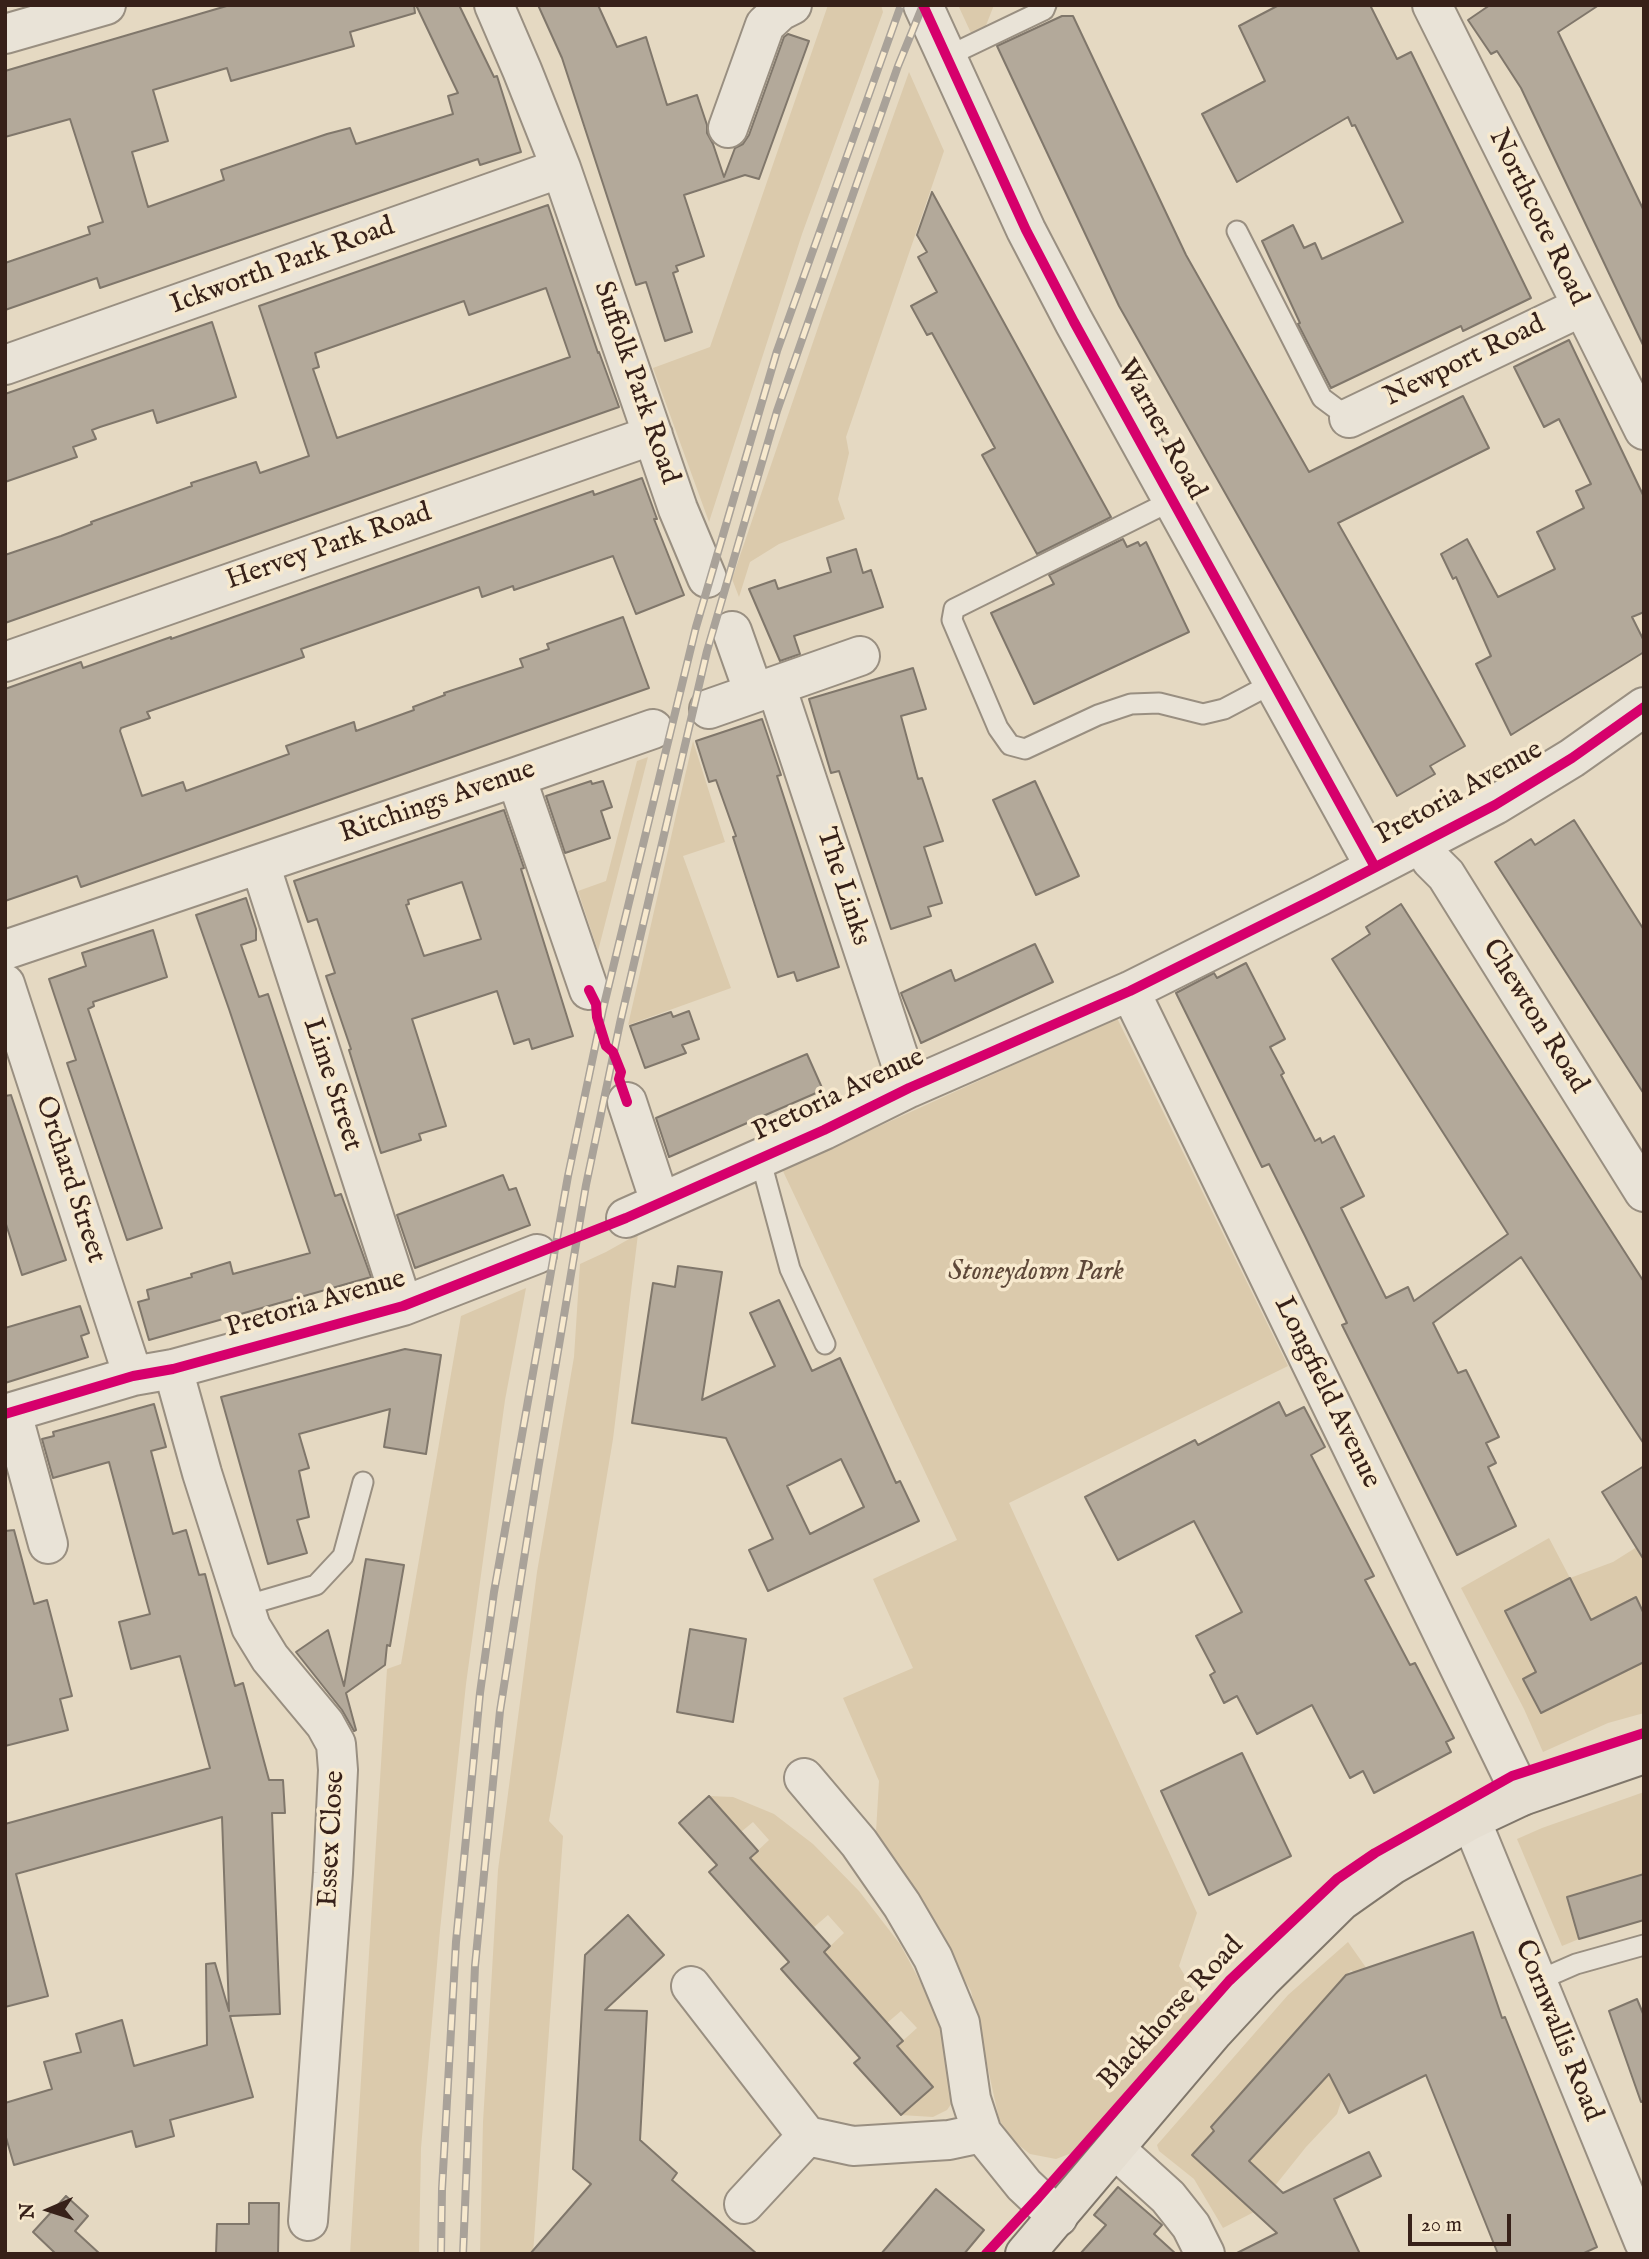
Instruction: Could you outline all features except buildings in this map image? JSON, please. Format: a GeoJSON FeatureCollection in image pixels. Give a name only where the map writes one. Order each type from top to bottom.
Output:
{"type":"FeatureCollection","features":[{"type":"Feature","properties":{"kind":"main road","name":"Blackhorse Road"},"geometry":{"type":"LineString","coordinates":[[1025,2254],[1213,2031],[1341,1901],[1392,1865],[1471,1820],[1522,1796],[1644,1754]]}},
{"type":"Feature","properties":{"kind":"street","name":"Suffolk Park Road"},"geometry":{"type":"LineString","coordinates":[[494,5],[523,69],[561,167],[678,509],[707,578]]}},
{"type":"Feature","properties":{"kind":"street"},"geometry":{"type":"LineString","coordinates":[[728,128],[765,25],[780,11],[792,5]]}},
{"type":"Feature","properties":{"kind":"street","name":"Warner Road"},"geometry":{"type":"LineString","coordinates":[[923,5],[1026,230],[1074,323],[1375,867]]}},
{"type":"Feature","properties":{"kind":"street","name":"Northcote Road"},"geometry":{"type":"LineString","coordinates":[[1432,5],[1644,430]]}},
{"type":"Feature","properties":{"kind":"street"},"geometry":{"type":"LineString","coordinates":[[5,34],[104,6]]}},
{"type":"Feature","properties":{"kind":"street","name":"Ickworth Park Road"},"geometry":{"type":"LineString","coordinates":[[5,365],[561,167]]}},
{"type":"Feature","properties":{"kind":"street","name":"Newport Road"},"geometry":{"type":"LineString","coordinates":[[1349,418],[1581,307]]}},
{"type":"Feature","properties":{"kind":"street","name":"Hervey Park Road"},"geometry":{"type":"LineString","coordinates":[[5,662],[653,435]]}},
{"type":"Feature","properties":{"kind":"street"},"geometry":{"type":"LineString","coordinates":[[732,631],[765,689]]}},
{"type":"Feature","properties":{"kind":"street"},"geometry":{"type":"LineString","coordinates":[[709,709],[860,656]]}},
{"type":"Feature","properties":{"kind":"street","name":"The Links"},"geometry":{"type":"LineString","coordinates":[[765,689],[909,1088]]}},
{"type":"Feature","properties":{"kind":"street","name":"Pretoria Avenue"},"geometry":{"type":"LineString","coordinates":[[626,1218],[824,1130],[909,1088],[1130,991],[1495,805],[1561,765],[1644,707]]}},
{"type":"Feature","properties":{"kind":"street","name":"Ritchings Avenue"},"geometry":{"type":"LineString","coordinates":[[5,950],[653,729]]}},
{"type":"Feature","properties":{"kind":"street"},"geometry":{"type":"LineString","coordinates":[[516,777],[589,990]]}},
{"type":"Feature","properties":{"kind":"street","name":"Chewton Road"},"geometry":{"type":"LineString","coordinates":[[1422,844],[1431,860],[1446,874],[1644,1192]]}},
{"type":"Feature","properties":{"kind":"street","name":"Lime Street"},"geometry":{"type":"LineString","coordinates":[[260,864],[403,1306]]}},
{"type":"Feature","properties":{"kind":"street","name":"Orchard Street"},"geometry":{"type":"LineString","coordinates":[[5,984],[133,1376]]}},
{"type":"Feature","properties":{"kind":"street","name":"Longfield Avenue"},"geometry":{"type":"LineString","coordinates":[[1130,991],[1522,1796]]}},
{"type":"Feature","properties":{"kind":"street"},"geometry":{"type":"LineString","coordinates":[[627,1102],[660,1202]]}},
{"type":"Feature","properties":{"kind":"street","name":"Pretoria Avenue"},"geometry":{"type":"LineString","coordinates":[[9,1414],[133,1376],[173,1369],[403,1306],[537,1254]]}},
{"type":"Feature","properties":{"kind":"street","name":"Essex Close"},"geometry":{"type":"LineString","coordinates":[[173,1369],[202,1473],[251,1627],[270,1658],[326,1724],[336,1744],[338,1770],[333,1873],[308,2221]]}},
{"type":"Feature","properties":{"kind":"street"},"geometry":{"type":"LineString","coordinates":[[9,1414],[48,1544]]}},
{"type":"Feature","properties":{"kind":"street"},"geometry":{"type":"LineString","coordinates":[[804,1778],[859,1843],[902,1905],[933,1958],[960,2023],[971,2099],[982,2133],[1024,2185],[1058,2217]]}},
{"type":"Feature","properties":{"kind":"street","name":"Cornwallis Road"},"geometry":{"type":"LineString","coordinates":[[1471,1820],[1644,2242]]}},
{"type":"Feature","properties":{"kind":"street"},"geometry":{"type":"LineString","coordinates":[[691,1986],[807,2136],[853,2146],[949,2140],[982,2133]]}},
{"type":"Feature","properties":{"kind":"street"},"geometry":{"type":"LineString","coordinates":[[744,2204],[807,2136]]}},
{"type":"Feature","properties":{"kind":"street"},"geometry":{"type":"LineString","coordinates":[[1115,2149],[1168,2197],[1191,2226],[1205,2254]]}},
{"type":"Feature","properties":{"kind":"lane"},"geometry":{"type":"LineString","coordinates":[[946,57],[1044,10],[1046,5]]}},
{"type":"Feature","properties":{"kind":"lane"},"geometry":{"type":"LineString","coordinates":[[1237,231],[1322,398],[1349,418]]}},
{"type":"Feature","properties":{"kind":"lane"},"geometry":{"type":"LineString","coordinates":[[1173,500],[954,609],[952,620],[998,728],[1010,745],[1025,749],[1098,715],[1131,704],[1159,704],[1203,714],[1224,709],[1275,682]]}},
{"type":"Feature","properties":{"kind":"lane"},"geometry":{"type":"LineString","coordinates":[[760,1158],[790,1269],[825,1344]]}},
{"type":"Feature","properties":{"kind":"lane"},"geometry":{"type":"LineString","coordinates":[[244,1606],[316,1585],[343,1556],[363,1482]]}},
{"type":"Feature","properties":{"kind":"lane"},"geometry":{"type":"LineString","coordinates":[[1537,1981],[1576,1964],[1644,1945]]}},
{"type":"Feature","properties":{"kind":"green space"},"geometry":{"type":"Polygon","coordinates":[[[828,5],[881,5],[883,12],[802,234],[709,522],[653,368],[710,347],[828,5]]]}},
{"type":"Feature","properties":{"kind":"green space"},"geometry":{"type":"Polygon","coordinates":[[[958,5],[994,5],[985,28],[971,33],[958,5]]]}},
{"type":"Feature","properties":{"kind":"green space"},"geometry":{"type":"Polygon","coordinates":[[[909,72],[944,151],[846,437],[849,453],[838,499],[845,519],[779,544],[750,562],[739,597],[732,579],[909,72]]]}},
{"type":"Feature","properties":{"kind":"green space"},"geometry":{"type":"Polygon","coordinates":[[[693,741],[725,842],[683,856],[731,988],[628,1025],[693,741]]]}},
{"type":"Feature","properties":{"kind":"green space"},"geometry":{"type":"Polygon","coordinates":[[[648,757],[598,951],[578,891],[606,881],[637,761],[648,757]]]}},
{"type":"Feature","properties":{"kind":"green space","name":"Stoneydown Park"},"geometry":{"type":"Polygon","coordinates":[[[1117,1018],[1288,1366],[1009,1503],[1197,1913],[1179,1966],[1202,2004],[1077,2151],[1056,2159],[1030,2154],[1011,2139],[999,2119],[971,1991],[876,1832],[879,1781],[843,1698],[913,1668],[873,1579],[957,1540],[782,1169],[1117,1018]]]}},
{"type":"Feature","properties":{"kind":"green space"},"geometry":{"type":"Polygon","coordinates":[[[638,1234],[613,1439],[549,1821],[563,1836],[533,2254],[480,2254],[483,2122],[498,1870],[537,1572],[574,1357],[580,1264],[638,1234]]]}},
{"type":"Feature","properties":{"kind":"green space"},"geometry":{"type":"Polygon","coordinates":[[[526,1288],[505,1400],[466,1684],[440,1930],[421,2148],[419,2254],[350,2254],[387,1669],[401,1664],[461,1316],[526,1288]]]}},
{"type":"Feature","properties":{"kind":"green space"},"geometry":{"type":"Polygon","coordinates":[[[1549,1538],[1570,1578],[1613,1562],[1640,1545],[1644,1551],[1644,1614],[1636,1597],[1623,1603],[1575,1653],[1505,1611],[1524,1648],[1540,1641],[1562,1659],[1523,1679],[1540,1713],[1644,1662],[1644,1713],[1608,1723],[1543,1752],[1524,1709],[1461,1588],[1549,1538]]]}},
{"type":"Feature","properties":{"kind":"green space"},"geometry":{"type":"Polygon","coordinates":[[[1644,1792],[1644,1874],[1567,1897],[1579,1939],[1562,1946],[1517,1839],[1644,1792]]]}},
{"type":"Feature","properties":{"kind":"green space"},"geometry":{"type":"Polygon","coordinates":[[[709,1796],[733,1797],[774,1814],[813,1844],[859,1891],[900,1944],[941,2027],[954,2100],[947,2110],[933,2117],[901,2115],[932,2087],[897,2046],[917,2028],[901,2011],[887,2023],[824,1952],[844,1933],[828,1915],[813,1928],[750,1858],[769,1840],[753,1822],[741,1832],[709,1796]]]}},
{"type":"Feature","properties":{"kind":"green space"},"geometry":{"type":"Polygon","coordinates":[[[1348,1942],[1367,1969],[1359,1977],[1351,1970],[1211,2127],[1214,2131],[1192,2155],[1249,2161],[1365,2028],[1337,2114],[1306,2147],[1254,2212],[1223,2228],[1194,2179],[1159,2151],[1157,2145],[1288,1995],[1348,1942]]]}},
{"type":"Feature","properties":{"kind":"railway"},"geometry":{"type":"LineString","coordinates":[[441,2254],[442,2189],[456,1942],[480,1693],[494,1592],[568,1176],[603,1009],[696,627],[777,351],[901,5]]}},
{"type":"Feature","properties":{"kind":"railway"},"geometry":{"type":"LineString","coordinates":[[463,2254],[475,1966],[500,1711],[586,1185],[620,1023],[707,651],[777,411],[898,66],[923,5]]}},
{"type":"Feature","properties":{"kind":"cycle path"},"geometry":{"type":"LineString","coordinates":[[923,5],[1026,230],[1074,322],[1375,867]]}},
{"type":"Feature","properties":{"kind":"cycle path"},"geometry":{"type":"LineString","coordinates":[[5,1414],[133,1376],[173,1369],[403,1306],[626,1218],[824,1130],[909,1088],[1130,991],[1320,896],[1495,805],[1572,758],[1644,707]]}},
{"type":"Feature","properties":{"kind":"cycle path"},"geometry":{"type":"LineString","coordinates":[[589,990],[596,1004],[606,1046],[613,1052],[621,1072],[619,1079],[627,1102]]}},
{"type":"Feature","properties":{"kind":"cycle path"},"geometry":{"type":"LineString","coordinates":[[986,2254],[1229,1981],[1337,1879],[1375,1853],[1512,1776],[1644,1733]]}}]}
